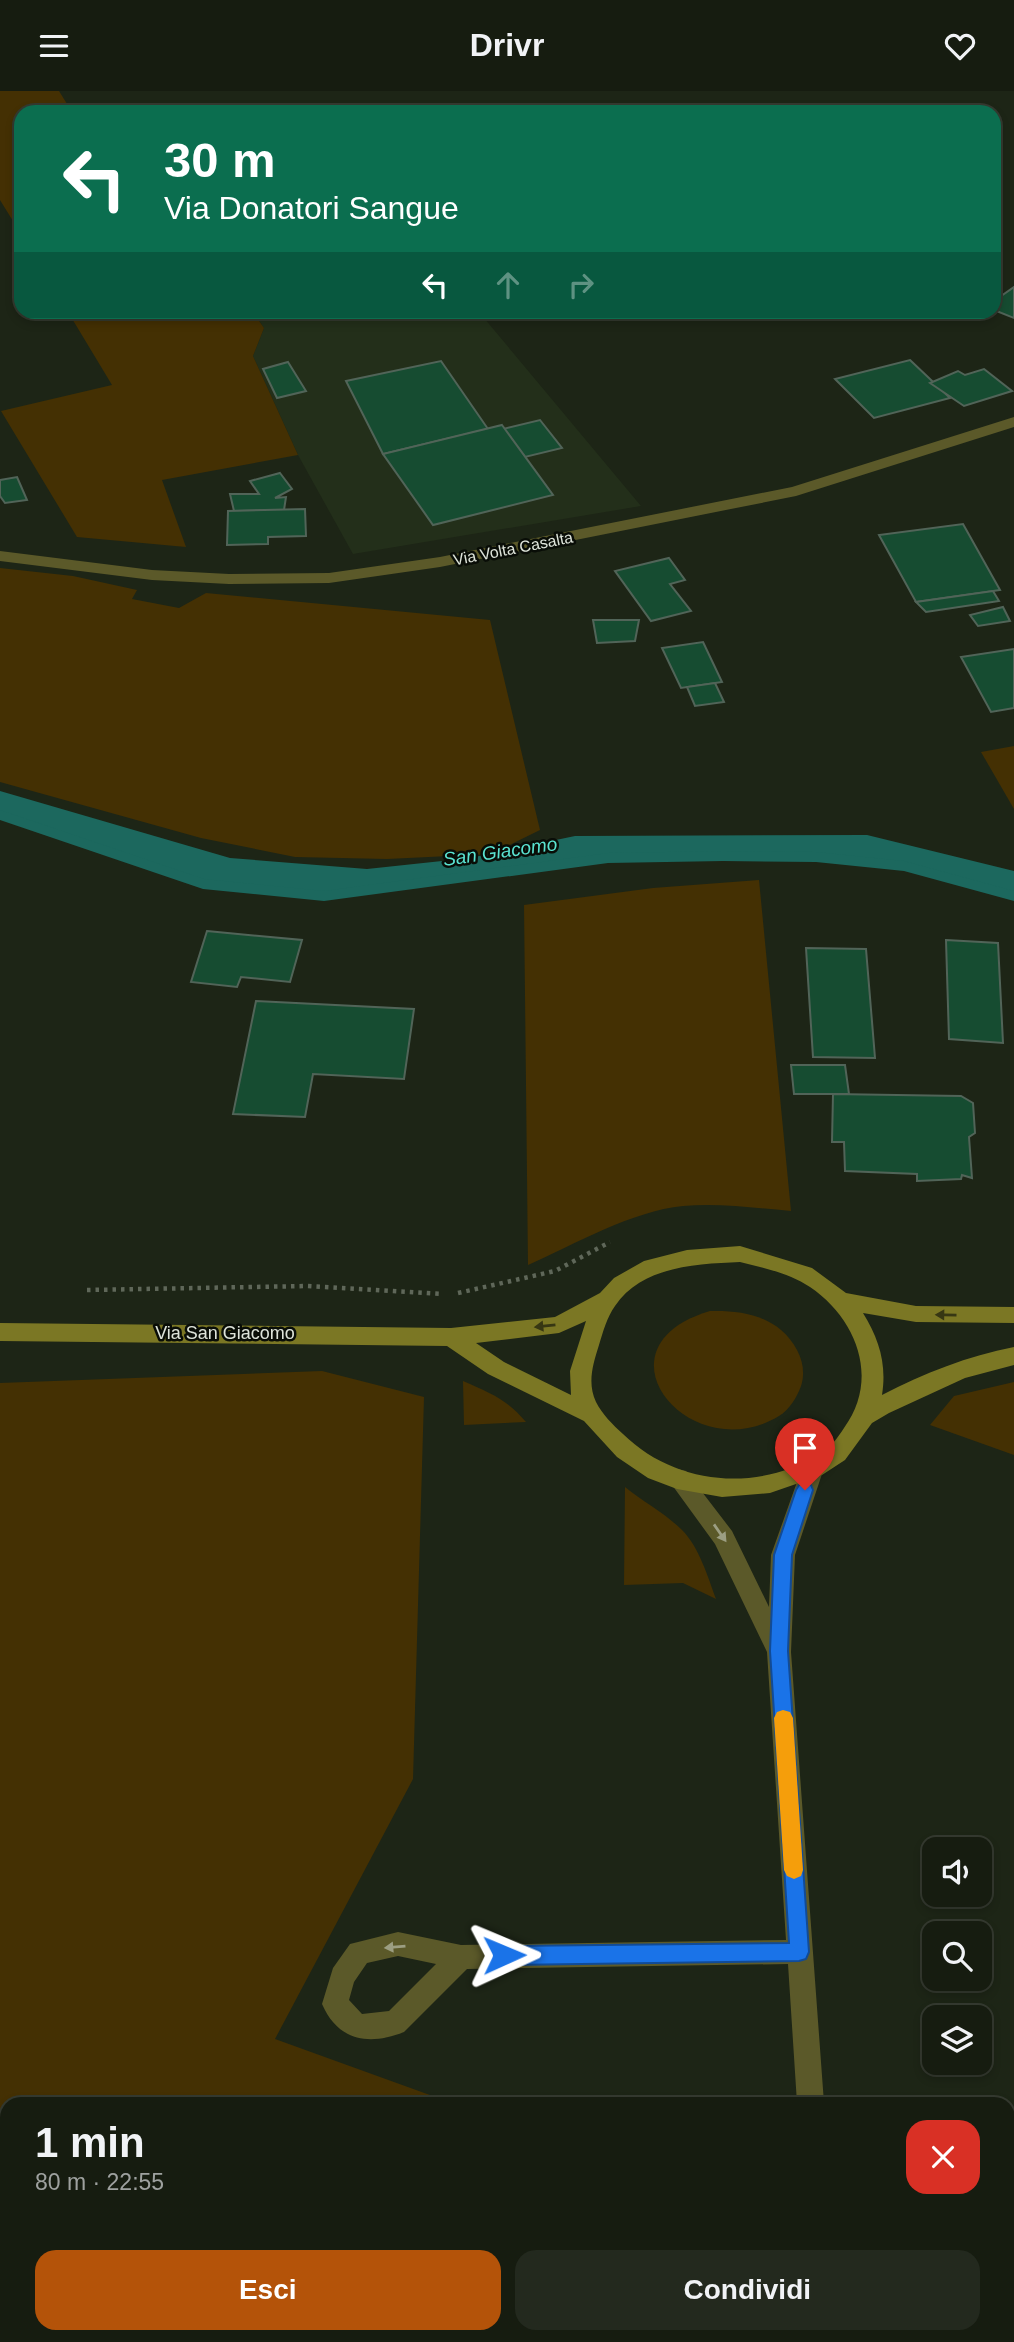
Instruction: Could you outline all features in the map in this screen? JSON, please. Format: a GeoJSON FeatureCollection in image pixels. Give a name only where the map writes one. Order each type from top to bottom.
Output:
{"type":"FeatureCollection","features":[{"type":"Feature","properties":{"kind":"street","name":"Via Volta Casalta"},"geometry":{"type":"LineString","coordinates":[[0,556],[152,575],[229,579],[341,576],[440,562],[796,491],[1014,422]]}},
{"type":"Feature","properties":{"kind":"street","name":"Via San Giacomo"},"geometry":{"type":"LineString","coordinates":[[0,1332],[334,1333],[451,1337],[559,1325],[607,1299],[617,1288],[653,1266],[695,1255],[740,1254],[784,1265],[823,1285],[837,1299]]}},
{"type":"Feature","properties":{"kind":"street"},"geometry":{"type":"LineString","coordinates":[[607,1299],[580,1367],[582,1401],[592,1415],[622,1450],[658,1472],[700,1485],[745,1488],[793,1478],[834,1457],[862,1425],[875,1388],[871,1349],[854,1315],[837,1299]]}},
{"type":"Feature","properties":{"kind":"street"},"geometry":{"type":"LineString","coordinates":[[837,1299],[916,1314],[1014,1315]]}},
{"type":"Feature","properties":{"kind":"street"},"geometry":{"type":"LineString","coordinates":[[451,1337],[496,1368],[592,1415]]}},
{"type":"Feature","properties":{"kind":"street"},"geometry":{"type":"LineString","coordinates":[[865,1416],[895,1398],[949,1375],[1014,1356]]}},
{"type":"Feature","properties":{"kind":"street"},"geometry":{"type":"LineString","coordinates":[[811,2097],[779,1651],[783,1555],[813,1468]]}},
{"type":"Feature","properties":{"kind":"street"},"geometry":{"type":"LineString","coordinates":[[678,1478],[724,1538],[779,1651]]}},
{"type":"Feature","properties":{"kind":"street"},"geometry":{"type":"LineString","coordinates":[[461,1957],[799,1952]]}},
{"type":"Feature","properties":{"kind":"path"},"geometry":{"type":"LineString","coordinates":[[84,1290],[307,1286],[452,1295],[540,1277],[572,1264],[590,1251],[619,1237]]}},
{"type":"Feature","properties":{"kind":"shaded area"},"geometry":{"type":"Polygon","coordinates":[[[0,91],[59,91],[68,105],[14,105],[14,223],[0,200],[0,91]]]}},
{"type":"Feature","properties":{"kind":"shaded area"},"geometry":{"type":"Polygon","coordinates":[[[72,319],[258,319],[264,328],[253,356],[298,455],[162,480],[186,547],[77,537],[1,411],[112,385],[72,319]]]}},
{"type":"Feature","properties":{"kind":"shaded area"},"geometry":{"type":"Polygon","coordinates":[[[258,319],[485,319],[641,506],[353,554],[298,455],[253,356],[264,328],[258,319]]]}},
{"type":"Feature","properties":{"kind":"shaded area"},"geometry":{"type":"Polygon","coordinates":[[[0,568],[73,576],[137,590],[132,599],[179,608],[206,593],[490,620],[540,830],[491,854],[387,859],[295,857],[201,838],[0,782],[0,568]]]}},
{"type":"Feature","properties":{"kind":"shaded area"},"geometry":{"type":"Polygon","coordinates":[[[1014,746],[1014,809],[981,752],[1014,746]]]}},
{"type":"Feature","properties":{"kind":"shaded area"},"geometry":{"type":"Polygon","coordinates":[[[759,880],[791,1211],[710,1205],[664,1209],[604,1229],[528,1265],[524,905],[653,888],[759,880]]]}},
{"type":"Feature","properties":{"kind":"shaded area"},"geometry":{"type":"Polygon","coordinates":[[[710,1311],[736,1312],[760,1318],[781,1330],[790,1339],[801,1359],[803,1377],[793,1403],[779,1416],[745,1428],[714,1427],[686,1416],[665,1397],[655,1374],[657,1350],[674,1328],[710,1311]]]}},
{"type":"Feature","properties":{"kind":"shaded area"},"geometry":{"type":"Polygon","coordinates":[[[322,1371],[424,1397],[413,1779],[275,2039],[435,2097],[0,2097],[0,1383],[322,1371]]]}},
{"type":"Feature","properties":{"kind":"shaded area"},"geometry":{"type":"Polygon","coordinates":[[[463,1381],[505,1402],[526,1422],[464,1425],[463,1381]]]}},
{"type":"Feature","properties":{"kind":"shaded area"},"geometry":{"type":"Polygon","coordinates":[[[1014,1382],[1014,1455],[930,1425],[954,1396],[1014,1382]]]}},
{"type":"Feature","properties":{"kind":"shaded area"},"geometry":{"type":"Polygon","coordinates":[[[625,1487],[668,1518],[688,1537],[716,1599],[683,1583],[624,1585],[625,1487]]]}},
{"type":"Feature","properties":{"kind":"water"},"geometry":{"type":"Polygon","coordinates":[[[0,791],[230,858],[367,869],[470,858],[575,836],[867,835],[1014,871],[1014,896],[904,866],[816,857],[608,858],[324,896],[203,884],[0,815],[0,791]]]}},
{"type":"Feature","properties":{"kind":"building"},"geometry":{"type":"Polygon","coordinates":[[[1014,287],[1014,318],[1001,313],[1001,296],[1014,287]]]}},
{"type":"Feature","properties":{"kind":"building"},"geometry":{"type":"Polygon","coordinates":[[[910,360],[950,398],[874,418],[835,379],[910,360]]]}},
{"type":"Feature","properties":{"kind":"building"},"geometry":{"type":"Polygon","coordinates":[[[441,361],[488,429],[383,454],[346,381],[441,361]]]}},
{"type":"Feature","properties":{"kind":"building"},"geometry":{"type":"Polygon","coordinates":[[[288,362],[306,391],[277,398],[263,369],[288,362]]]}},
{"type":"Feature","properties":{"kind":"building"},"geometry":{"type":"Polygon","coordinates":[[[984,369],[1012,391],[964,406],[930,383],[958,371],[965,375],[984,369]]]}},
{"type":"Feature","properties":{"kind":"building"},"geometry":{"type":"Polygon","coordinates":[[[540,420],[562,448],[525,457],[503,429],[540,420]]]}},
{"type":"Feature","properties":{"kind":"building"},"geometry":{"type":"Polygon","coordinates":[[[502,425],[553,495],[433,525],[383,454],[502,425]]]}},
{"type":"Feature","properties":{"kind":"building"},"geometry":{"type":"Polygon","coordinates":[[[280,473],[292,489],[275,498],[286,497],[284,510],[234,511],[230,494],[259,494],[250,481],[280,473]]]}},
{"type":"Feature","properties":{"kind":"building"},"geometry":{"type":"Polygon","coordinates":[[[17,477],[27,500],[5,503],[0,496],[0,480],[17,477]]]}},
{"type":"Feature","properties":{"kind":"building"},"geometry":{"type":"Polygon","coordinates":[[[305,509],[306,536],[268,537],[268,544],[227,545],[228,511],[305,509]]]}},
{"type":"Feature","properties":{"kind":"building"},"geometry":{"type":"Polygon","coordinates":[[[963,524],[1000,590],[916,602],[879,535],[963,524]]]}},
{"type":"Feature","properties":{"kind":"building"},"geometry":{"type":"Polygon","coordinates":[[[669,558],[685,580],[670,584],[691,611],[651,621],[615,571],[669,558]]]}},
{"type":"Feature","properties":{"kind":"building"},"geometry":{"type":"Polygon","coordinates":[[[993,591],[999,601],[926,612],[916,602],[993,591]]]}},
{"type":"Feature","properties":{"kind":"building"},"geometry":{"type":"Polygon","coordinates":[[[1003,607],[1010,621],[978,626],[970,615],[1003,607]]]}},
{"type":"Feature","properties":{"kind":"building"},"geometry":{"type":"Polygon","coordinates":[[[593,620],[639,620],[635,641],[597,643],[593,620]]]}},
{"type":"Feature","properties":{"kind":"building"},"geometry":{"type":"Polygon","coordinates":[[[703,642],[722,682],[681,688],[662,648],[703,642]]]}},
{"type":"Feature","properties":{"kind":"building"},"geometry":{"type":"Polygon","coordinates":[[[1014,649],[1014,708],[991,712],[961,657],[1014,649]]]}},
{"type":"Feature","properties":{"kind":"building"},"geometry":{"type":"Polygon","coordinates":[[[715,683],[724,702],[695,706],[687,687],[715,683]]]}},
{"type":"Feature","properties":{"kind":"building"},"geometry":{"type":"Polygon","coordinates":[[[207,931],[302,940],[290,982],[241,977],[237,987],[191,982],[207,931]]]}},
{"type":"Feature","properties":{"kind":"building"},"geometry":{"type":"Polygon","coordinates":[[[946,940],[998,943],[1003,1043],[949,1039],[946,940]]]}},
{"type":"Feature","properties":{"kind":"building"},"geometry":{"type":"Polygon","coordinates":[[[806,948],[866,949],[875,1058],[813,1057],[806,948]]]}},
{"type":"Feature","properties":{"kind":"building"},"geometry":{"type":"Polygon","coordinates":[[[256,1001],[414,1009],[404,1079],[313,1074],[305,1117],[233,1114],[256,1001]]]}},
{"type":"Feature","properties":{"kind":"building"},"geometry":{"type":"Polygon","coordinates":[[[791,1065],[845,1065],[849,1094],[794,1094],[791,1065]]]}},
{"type":"Feature","properties":{"kind":"building"},"geometry":{"type":"Polygon","coordinates":[[[833,1094],[961,1096],[973,1103],[975,1133],[969,1137],[972,1178],[962,1175],[961,1179],[917,1181],[917,1174],[845,1171],[844,1142],[832,1142],[833,1094]]]}},
{"type":"Feature","properties":{"kind":"waterway","name":"San Giacomo"},"geometry":{"type":"LineString","coordinates":[[0,815],[203,884],[324,896],[608,858],[723,856],[816,857],[904,866],[1014,896]]}},
{"type":"Feature","properties":{"kind":"slow traffic"},"geometry":{"type":"LineString","coordinates":[[783,1718],[794,1870]]}},
{"type":"Feature","properties":{"kind":"route"},"geometry":{"type":"LineString","coordinates":[[504,1955],[799,1952],[779,1651],[783,1555],[805,1490]]}}]}
